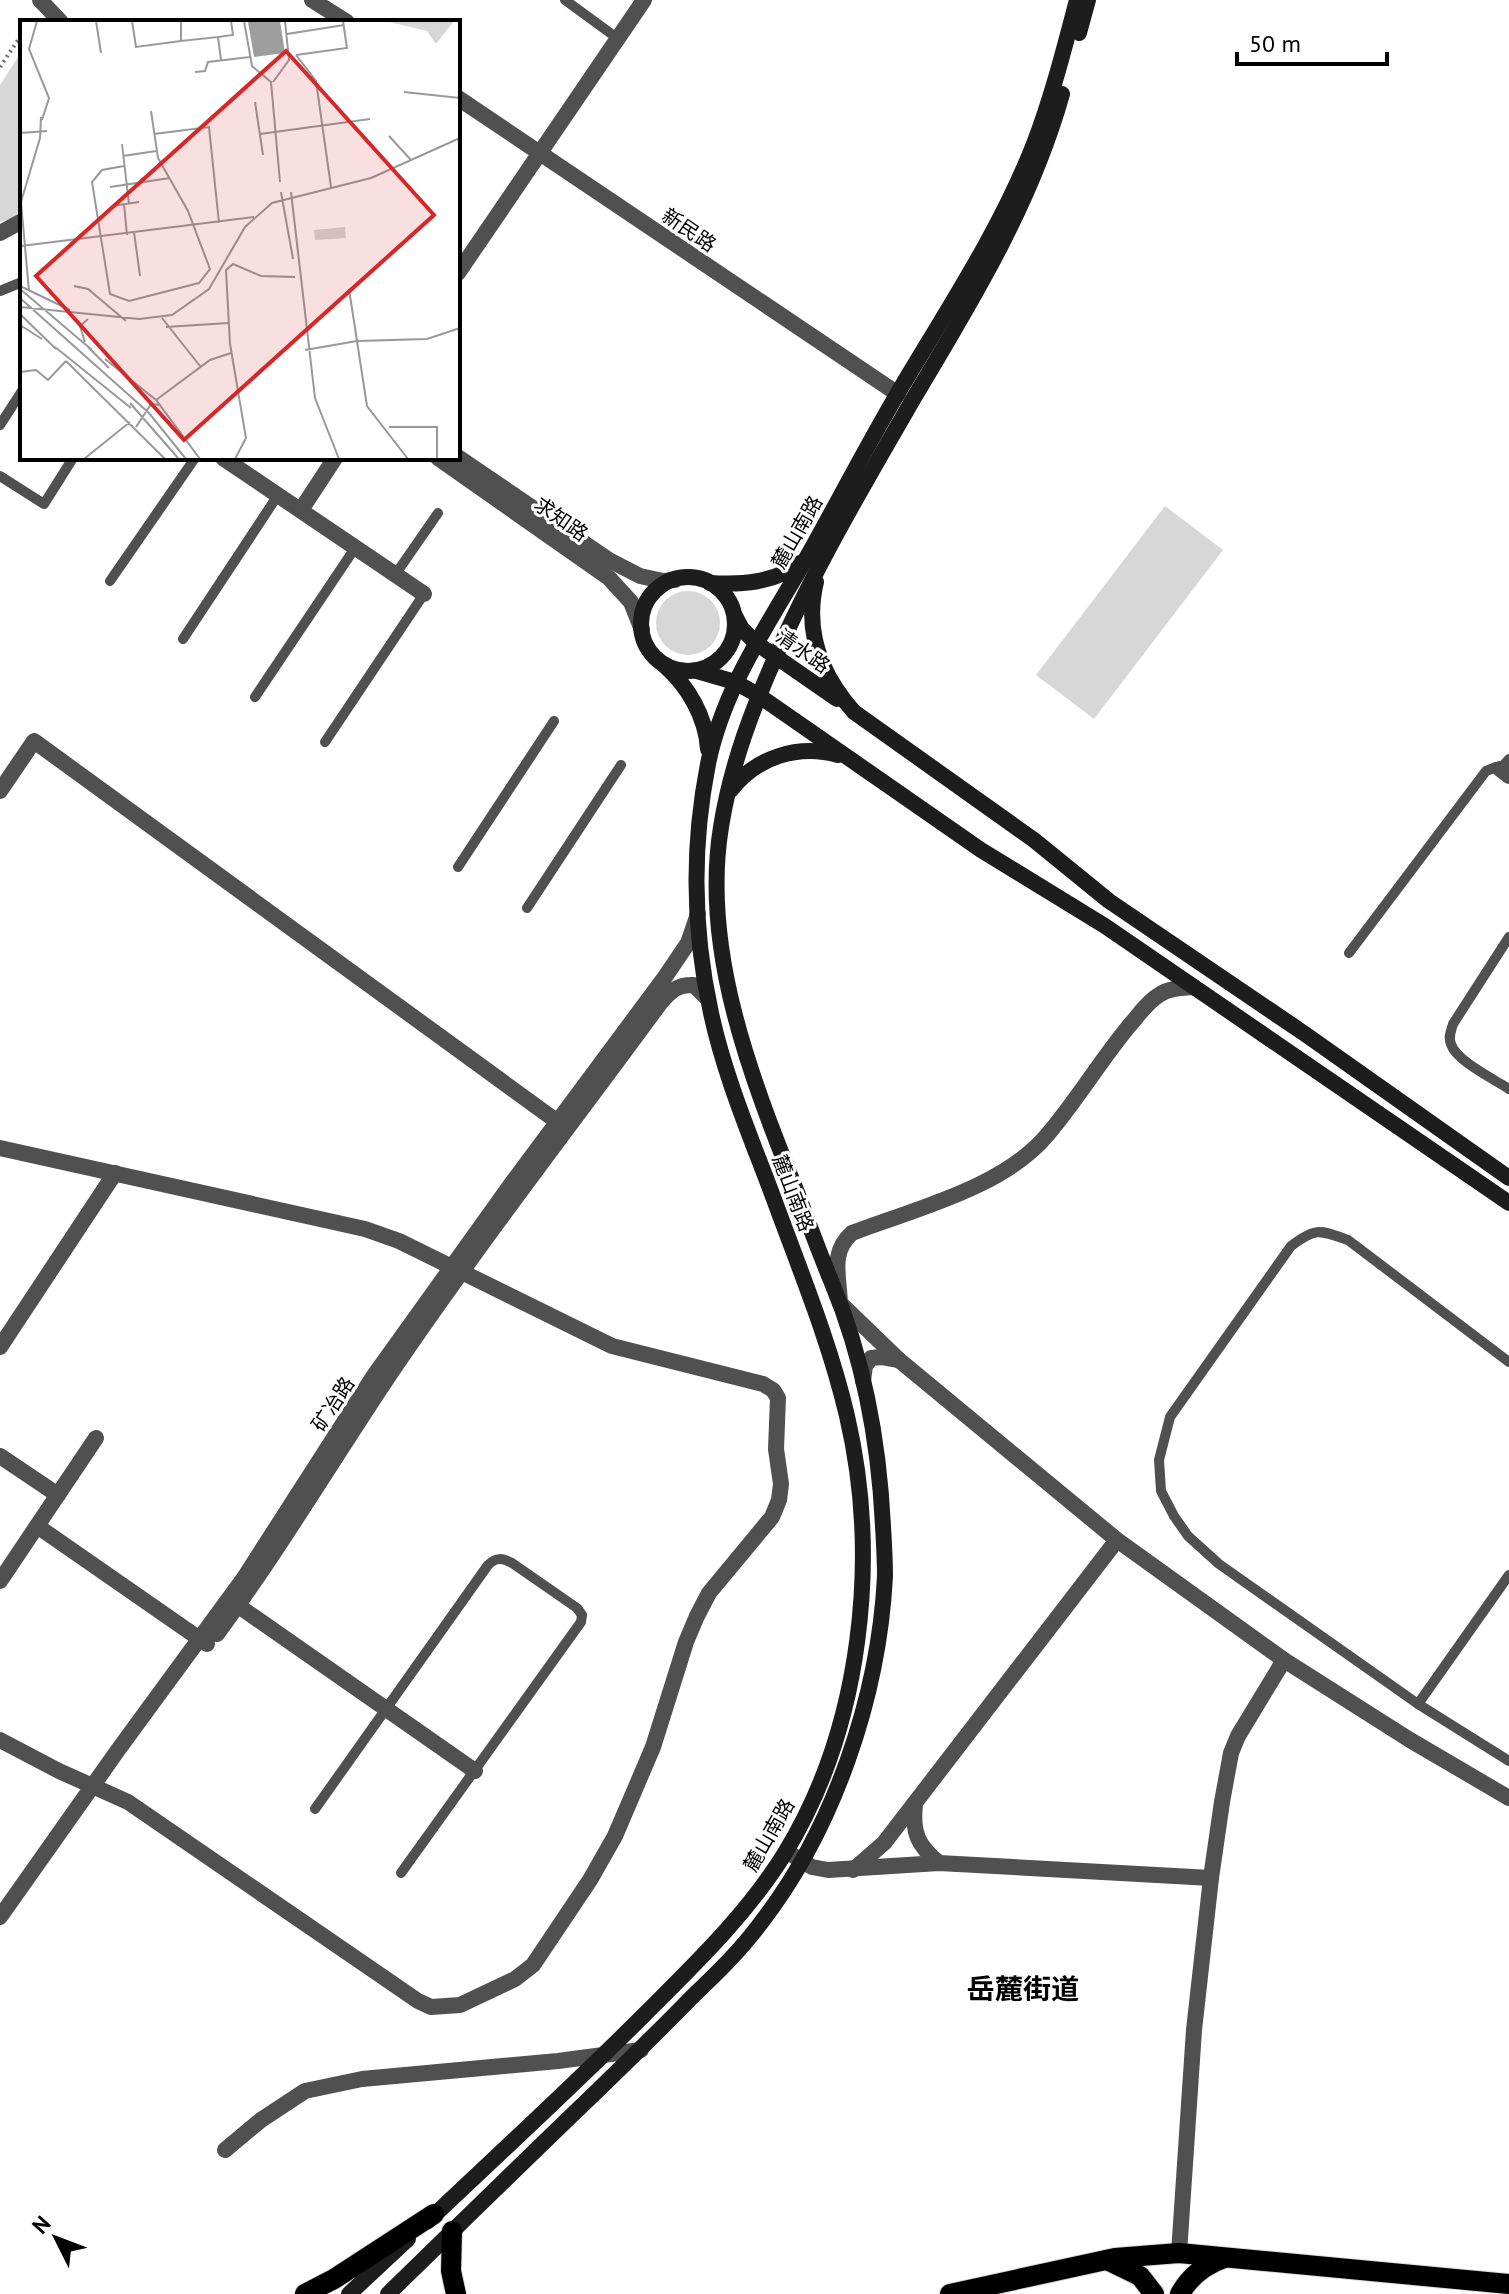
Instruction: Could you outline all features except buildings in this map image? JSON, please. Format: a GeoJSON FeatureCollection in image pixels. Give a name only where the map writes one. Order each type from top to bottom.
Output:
{"type":"FeatureCollection","features":[{"type":"Feature","properties":{"kind":"main road","name":"麓山南路"},"geometry":{"type":"LineString","coordinates":[[388,2294],[641,2050],[762,1922],[813,1844],[862,1711],[877,1646],[885,1573],[881,1485],[870,1410],[840,1303],[771,1128],[744,1050],[729,990],[718,916],[720,833],[736,758],[758,695],[814,560],[898,394],[973,268],[1033,148],[1077,0]]}},
{"type":"Feature","properties":{"kind":"main road","name":"麓山南路"},"geometry":{"type":"LineString","coordinates":[[349,2294],[602,2057],[748,1906],[786,1851],[819,1785],[840,1720],[861,1613],[862,1533],[848,1420],[830,1357],[726,1067],[708,999],[699,937],[697,830],[707,767],[735,682],[756,643],[814,560],[994,260],[1027,194],[1050,136],[1088,0]]}},
{"type":"Feature","properties":{"kind":"main road"},"geometry":{"type":"LineString","coordinates":[[707,767],[707,736],[702,720],[683,687],[651,653],[642,630],[643,614],[649,599],[661,587],[675,580],[745,583],[768,578],[814,560],[814,637],[828,679],[854,712]]}},
{"type":"Feature","properties":{"kind":"main road"},"geometry":{"type":"LineString","coordinates":[[697,671],[716,662],[729,647],[735,627],[735,616],[726,597],[710,583]]}},
{"type":"Feature","properties":{"kind":"main road","name":"清水路"},"geometry":{"type":"LineString","coordinates":[[735,616],[742,629],[756,643],[1034,840],[1109,901],[1509,1178]]}},
{"type":"Feature","properties":{"kind":"main road"},"geometry":{"type":"LineString","coordinates":[[660,662],[671,668],[697,671],[735,682],[758,695],[981,850],[1105,926],[1509,1203]]}},
{"type":"Feature","properties":{"kind":"main road"},"geometry":{"type":"LineString","coordinates":[[727,794],[740,778],[758,764],[779,755],[823,750],[848,757]]}},
{"type":"Feature","properties":{"kind":"main road"},"geometry":{"type":"LineString","coordinates":[[305,2294],[334,2279],[434,2214]]}},
{"type":"Feature","properties":{"kind":"main road"},"geometry":{"type":"LineString","coordinates":[[452,2231],[451,2271],[456,2294]]}},
{"type":"Feature","properties":{"kind":"main road"},"geometry":{"type":"LineString","coordinates":[[950,2294],[1106,2260],[1179,2253],[1509,2284]]}},
{"type":"Feature","properties":{"kind":"main road"},"geometry":{"type":"LineString","coordinates":[[1180,2294],[1200,2269],[1227,2256]]}},
{"type":"Feature","properties":{"kind":"main road"},"geometry":{"type":"LineString","coordinates":[[1106,2260],[1140,2276],[1154,2294]]}},
{"type":"Feature","properties":{"kind":"street"},"geometry":{"type":"LineString","coordinates":[[40,0],[58,13]]}},
{"type":"Feature","properties":{"kind":"street"},"geometry":{"type":"LineString","coordinates":[[312,0],[344,20]]}},
{"type":"Feature","properties":{"kind":"street"},"geometry":{"type":"LineString","coordinates":[[460,270],[644,0]]}},
{"type":"Feature","properties":{"kind":"street","name":"新民路"},"geometry":{"type":"LineString","coordinates":[[460,99],[898,394]]}},
{"type":"Feature","properties":{"kind":"street"},"geometry":{"type":"LineString","coordinates":[[0,233],[20,222]]}},
{"type":"Feature","properties":{"kind":"street","name":"求知路"},"geometry":{"type":"LineString","coordinates":[[460,458],[609,560],[640,576],[675,580]]}},
{"type":"Feature","properties":{"kind":"street"},"geometry":{"type":"LineString","coordinates":[[226,460],[424,594]]}},
{"type":"Feature","properties":{"kind":"street"},"geometry":{"type":"LineString","coordinates":[[301,510],[334,460]]}},
{"type":"Feature","properties":{"kind":"street","name":"求知路"},"geometry":{"type":"LineString","coordinates":[[441,460],[609,578],[631,602],[642,630]]}},
{"type":"Feature","properties":{"kind":"street"},"geometry":{"type":"LineString","coordinates":[[0,791],[34,741],[562,1126]]}},
{"type":"Feature","properties":{"kind":"street","name":"矿冶路"},"geometry":{"type":"LineString","coordinates":[[0,1917],[233,1603],[244,1578],[373,1377],[458,1269],[562,1126],[688,943],[698,912]]}},
{"type":"Feature","properties":{"kind":"street","name":"矿冶路"},"geometry":{"type":"LineString","coordinates":[[562,1126],[675,988],[684,984],[694,985],[708,999]]}},
{"type":"Feature","properties":{"kind":"street"},"geometry":{"type":"LineString","coordinates":[[1194,987],[1160,994],[1148,1004],[1029,1155],[1001,1174],[852,1233],[843,1241],[837,1254],[840,1303],[899,1360],[1117,1540],[1284,1660],[1509,1798]]}},
{"type":"Feature","properties":{"kind":"street"},"geometry":{"type":"LineString","coordinates":[[0,1148],[365,1229],[399,1241],[612,1346],[752,1380],[773,1390],[778,1398],[776,1449],[781,1484],[772,1517],[709,1593],[697,1616],[653,1747],[615,1836],[590,1880],[533,1965],[515,1979],[460,2005],[431,2007],[418,2001],[128,1802],[0,1740]]}},
{"type":"Feature","properties":{"kind":"street"},"geometry":{"type":"LineString","coordinates":[[0,1347],[115,1173]]}},
{"type":"Feature","properties":{"kind":"street"},"geometry":{"type":"LineString","coordinates":[[863,1381],[865,1366],[871,1358],[899,1360]]}},
{"type":"Feature","properties":{"kind":"street"},"geometry":{"type":"LineString","coordinates":[[0,1581],[96,1438]]}},
{"type":"Feature","properties":{"kind":"street"},"geometry":{"type":"LineString","coordinates":[[0,1456],[58,1495]]}},
{"type":"Feature","properties":{"kind":"street"},"geometry":{"type":"LineString","coordinates":[[37,1526],[204,1642]]}},
{"type":"Feature","properties":{"kind":"street"},"geometry":{"type":"LineString","coordinates":[[853,1870],[884,1843],[1117,1540]]}},
{"type":"Feature","properties":{"kind":"street"},"geometry":{"type":"LineString","coordinates":[[233,1603],[475,1771]]}},
{"type":"Feature","properties":{"kind":"street"},"geometry":{"type":"LineString","coordinates":[[1179,2253],[1194,2030],[1211,1878],[1231,1753],[1245,1721],[1284,1660]]}},
{"type":"Feature","properties":{"kind":"street","name":"矿冶路"},"geometry":{"type":"LineString","coordinates":[[0,1933],[97,1788]]}},
{"type":"Feature","properties":{"kind":"street"},"geometry":{"type":"LineString","coordinates":[[915,1804],[913,1822],[917,1839],[926,1853],[939,1863]]}},
{"type":"Feature","properties":{"kind":"street"},"geometry":{"type":"LineString","coordinates":[[786,1851],[812,1867],[828,1870],[939,1863],[1211,1878]]}},
{"type":"Feature","properties":{"kind":"street"},"geometry":{"type":"LineString","coordinates":[[225,2150],[261,2120],[305,2091],[362,2079],[602,2057],[641,2050]]}},
{"type":"Feature","properties":{"kind":"lane"},"geometry":{"type":"LineString","coordinates":[[565,0],[617,38]]}},
{"type":"Feature","properties":{"kind":"lane"},"geometry":{"type":"LineString","coordinates":[[0,282],[19,283]]}},
{"type":"Feature","properties":{"kind":"lane"},"geometry":{"type":"LineString","coordinates":[[0,291],[19,283]]}},
{"type":"Feature","properties":{"kind":"lane"},"geometry":{"type":"LineString","coordinates":[[0,425],[20,394]]}},
{"type":"Feature","properties":{"kind":"lane"},"geometry":{"type":"LineString","coordinates":[[0,476],[44,504],[72,460]]}},
{"type":"Feature","properties":{"kind":"lane"},"geometry":{"type":"LineString","coordinates":[[110,581],[194,460]]}},
{"type":"Feature","properties":{"kind":"lane"},"geometry":{"type":"LineString","coordinates":[[183,639],[278,495]]}},
{"type":"Feature","properties":{"kind":"lane"},"geometry":{"type":"LineString","coordinates":[[395,575],[438,513]]}},
{"type":"Feature","properties":{"kind":"lane"},"geometry":{"type":"LineString","coordinates":[[255,697],[355,548]]}},
{"type":"Feature","properties":{"kind":"lane"},"geometry":{"type":"LineString","coordinates":[[325,742],[424,594]]}},
{"type":"Feature","properties":{"kind":"lane"},"geometry":{"type":"LineString","coordinates":[[458,867],[554,721]]}},
{"type":"Feature","properties":{"kind":"lane"},"geometry":{"type":"LineString","coordinates":[[527,908],[621,765]]}},
{"type":"Feature","properties":{"kind":"lane"},"geometry":{"type":"LineString","coordinates":[[1349,953],[1482,775],[1491,768],[1506,768]]}},
{"type":"Feature","properties":{"kind":"lane"},"geometry":{"type":"LineString","coordinates":[[1509,937],[1449,1034],[1450,1043],[1462,1059],[1509,1089]]}},
{"type":"Feature","properties":{"kind":"lane"},"geometry":{"type":"LineString","coordinates":[[1509,1362],[1348,1240],[1327,1232],[1308,1233],[1291,1246],[1170,1417],[1159,1460],[1161,1491],[1174,1516],[1188,1536],[1219,1564],[1418,1704],[1509,1761]]}},
{"type":"Feature","properties":{"kind":"lane"},"geometry":{"type":"LineString","coordinates":[[315,1809],[494,1559],[512,1563],[577,1608],[582,1615],[581,1622],[401,1873]]}},
{"type":"Feature","properties":{"kind":"lane"},"geometry":{"type":"LineString","coordinates":[[1418,1704],[1509,1575]]}},
{"type":"Feature","properties":{"kind":"path"},"geometry":{"type":"LineString","coordinates":[[0,67],[20,37]]}},
{"type":"Feature","properties":{"kind":"shaded area"},"geometry":{"type":"Polygon","coordinates":[[[20,54],[20,211],[0,222],[0,85],[20,54]]]}},
{"type":"Feature","properties":{"kind":"shaded area"},"geometry":{"type":"Polygon","coordinates":[[[1165,506],[1223,550],[1094,719],[1036,675],[1165,506]]]}},
{"type":"Feature","properties":{"kind":"shaded area"},"geometry":{"type":"Polygon","coordinates":[[[682,591],[694,591],[711,600],[718,611],[718,635],[711,646],[694,655],[682,655],[670,650],[661,641],[656,629],[656,617],[661,605],[670,596],[682,591]]]}},
{"type":"Feature","properties":{"kind":"district","name":"岳麓街道"},"geometry":{"type":"Point","coordinates":[1023,1989]}}]}
